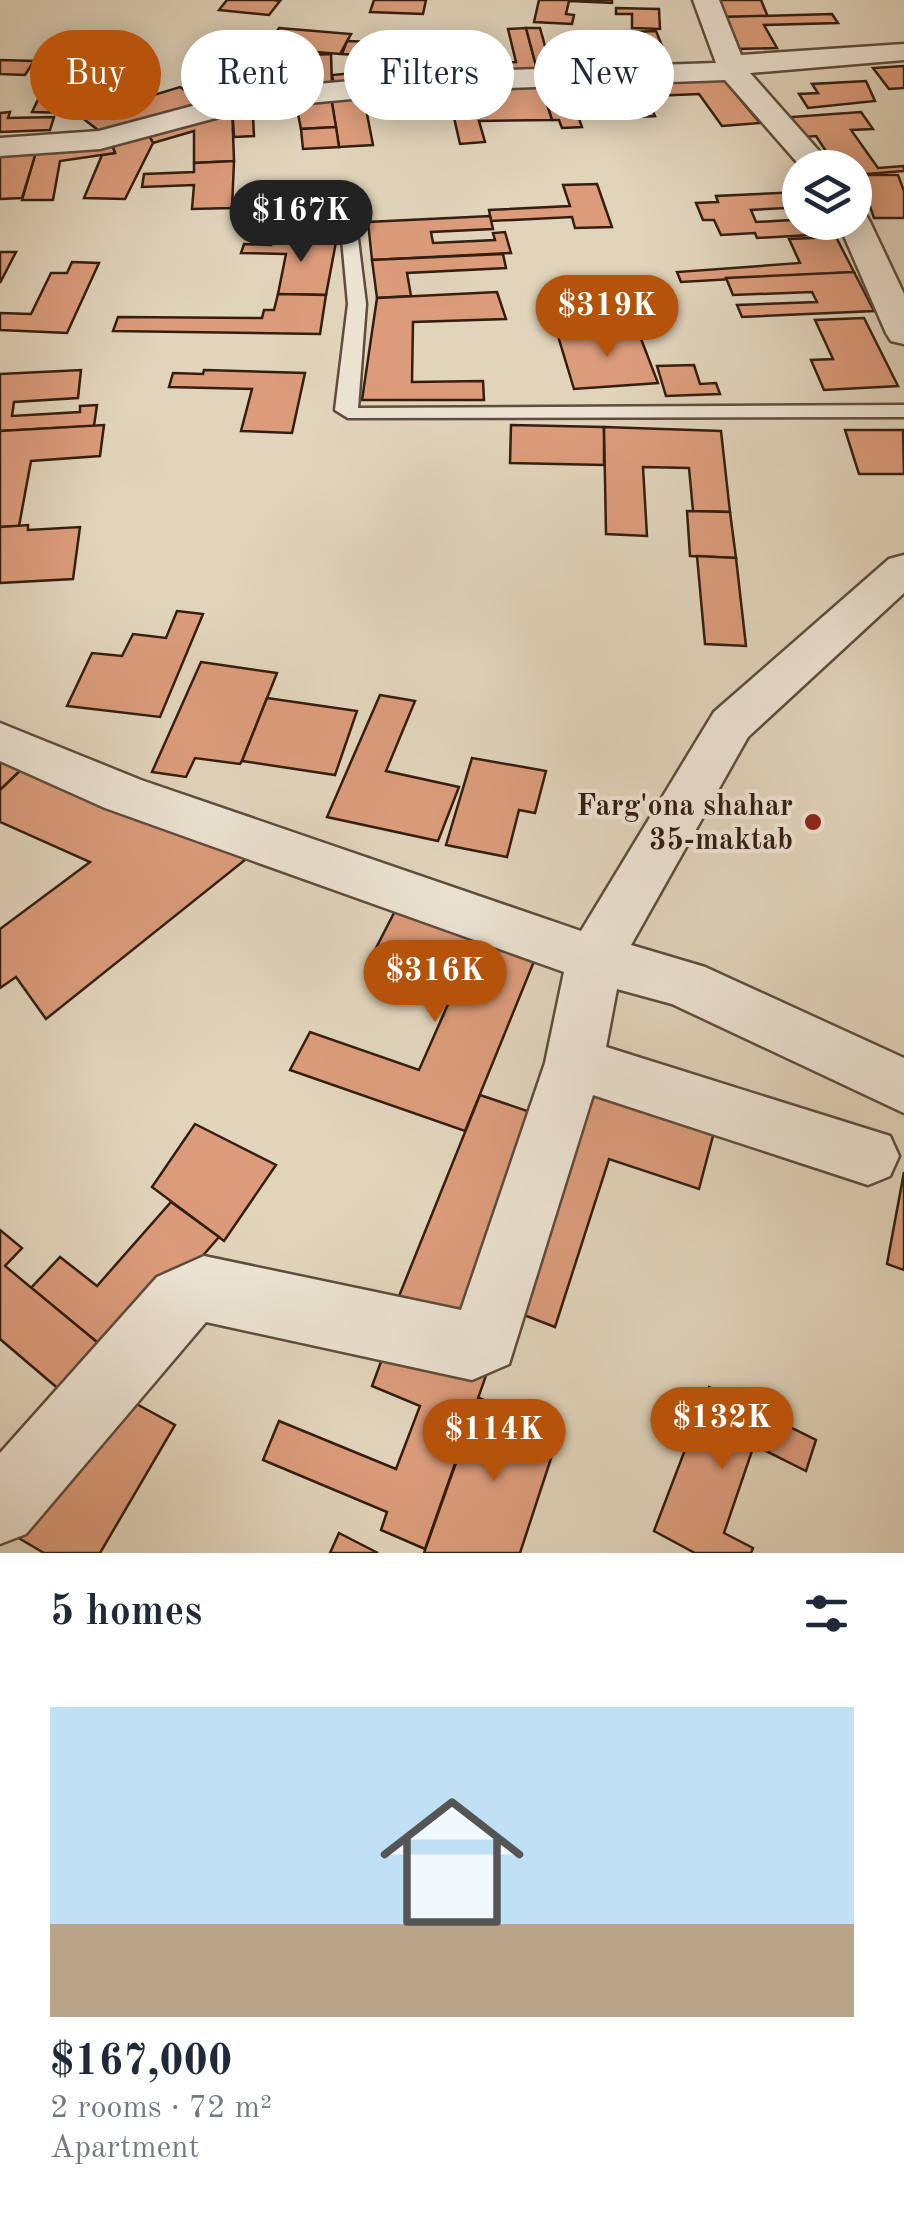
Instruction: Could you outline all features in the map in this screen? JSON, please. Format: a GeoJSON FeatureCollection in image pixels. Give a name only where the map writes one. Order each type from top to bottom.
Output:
{"type":"FeatureCollection","features":[{"type":"Feature","properties":{"kind":"street"},"geometry":{"type":"LineString","coordinates":[[706,0],[734,71],[804,150]]}},
{"type":"Feature","properties":{"kind":"street"},"geometry":{"type":"LineString","coordinates":[[0,147],[100,140],[252,98],[450,81],[734,71],[746,62],[904,52]]}},
{"type":"Feature","properties":{"kind":"street"},"geometry":{"type":"LineString","coordinates":[[862,240],[904,333]]}},
{"type":"Feature","properties":{"kind":"street"},"geometry":{"type":"LineString","coordinates":[[0,1508],[180,1300],[204,1290],[472,1346],[485,1340],[574,1063],[594,959],[731,726],[904,570]]}},
{"type":"Feature","properties":{"kind":"street"},"geometry":{"type":"LineString","coordinates":[[0,741],[123,794],[594,959],[685,984],[904,1086]]}},
{"type":"Feature","properties":{"kind":"street"},"geometry":{"type":"LineString","coordinates":[[574,1063],[868,1156]]}},
{"type":"Feature","properties":{"kind":"lane"},"geometry":{"type":"LineString","coordinates":[[350,239],[357,304],[345,410],[356,414],[904,410]]}},
{"type":"Feature","properties":{"kind":"building"},"geometry":{"type":"Polygon","coordinates":[[[227,0],[280,1],[269,15],[219,10],[227,0]]]}},
{"type":"Feature","properties":{"kind":"building"},"geometry":{"type":"Polygon","coordinates":[[[374,0],[426,0],[423,14],[370,12],[374,0]]]}},
{"type":"Feature","properties":{"kind":"building"},"geometry":{"type":"Polygon","coordinates":[[[539,0],[612,0],[612,3],[569,1],[566,14],[574,15],[572,24],[534,22],[539,0]]]}},
{"type":"Feature","properties":{"kind":"building"},"geometry":{"type":"Polygon","coordinates":[[[715,0],[761,0],[768,17],[721,17],[715,0]]]}},
{"type":"Feature","properties":{"kind":"building"},"geometry":{"type":"Polygon","coordinates":[[[616,8],[659,9],[660,29],[632,28],[632,14],[616,14],[616,8]]]}},
{"type":"Feature","properties":{"kind":"building"},"geometry":{"type":"Polygon","coordinates":[[[832,14],[838,23],[764,25],[777,48],[737,49],[721,17],[832,14]]]}},
{"type":"Feature","properties":{"kind":"building"},"geometry":{"type":"Polygon","coordinates":[[[526,28],[534,58],[534,77],[514,78],[514,30],[508,29],[526,28]]]}},
{"type":"Feature","properties":{"kind":"building"},"geometry":{"type":"Polygon","coordinates":[[[526,28],[541,30],[534,30],[534,58],[526,28]]]}},
{"type":"Feature","properties":{"kind":"building"},"geometry":{"type":"Polygon","coordinates":[[[324,32],[344,33],[340,54],[324,53],[324,32]]]}},
{"type":"Feature","properties":{"kind":"building"},"geometry":{"type":"Polygon","coordinates":[[[324,54],[331,54],[332,86],[324,86],[324,54]]]}},
{"type":"Feature","properties":{"kind":"building"},"geometry":{"type":"Polygon","coordinates":[[[0,60],[30,61],[25,75],[0,74],[0,60]]]}},
{"type":"Feature","properties":{"kind":"building"},"geometry":{"type":"Polygon","coordinates":[[[904,66],[904,88],[889,89],[873,68],[904,66]]]}},
{"type":"Feature","properties":{"kind":"building"},"geometry":{"type":"Polygon","coordinates":[[[344,74],[344,84],[334,85],[332,75],[344,74]]]}},
{"type":"Feature","properties":{"kind":"building"},"geometry":{"type":"Polygon","coordinates":[[[723,79],[760,123],[722,126],[699,94],[674,95],[674,80],[723,79]]]}},
{"type":"Feature","properties":{"kind":"building"},"geometry":{"type":"Polygon","coordinates":[[[866,81],[875,101],[808,108],[799,94],[818,93],[812,84],[866,81]]]}},
{"type":"Feature","properties":{"kind":"building"},"geometry":{"type":"Polygon","coordinates":[[[534,83],[534,120],[552,120],[479,121],[485,142],[460,144],[455,120],[514,120],[514,84],[534,83]]]}},
{"type":"Feature","properties":{"kind":"building"},"geometry":{"type":"Polygon","coordinates":[[[181,88],[181,109],[161,115],[161,93],[181,88]]]}},
{"type":"Feature","properties":{"kind":"building"},"geometry":{"type":"Polygon","coordinates":[[[344,96],[344,120],[368,120],[373,145],[339,147],[331,97],[344,96]]]}},
{"type":"Feature","properties":{"kind":"building"},"geometry":{"type":"Polygon","coordinates":[[[331,97],[336,127],[301,129],[299,120],[324,120],[324,98],[331,97]]]}},
{"type":"Feature","properties":{"kind":"building"},"geometry":{"type":"Polygon","coordinates":[[[10,112],[8,118],[53,120],[50,130],[0,132],[0,113],[10,112]]]}},
{"type":"Feature","properties":{"kind":"building"},"geometry":{"type":"Polygon","coordinates":[[[861,112],[873,129],[851,130],[865,150],[825,150],[816,136],[804,137],[791,117],[861,112]]]}},
{"type":"Feature","properties":{"kind":"building"},"geometry":{"type":"Polygon","coordinates":[[[85,120],[144,120],[102,133],[85,120]]]}},
{"type":"Feature","properties":{"kind":"building"},"geometry":{"type":"Polygon","coordinates":[[[182,120],[233,120],[234,161],[194,163],[194,131],[153,143],[146,130],[182,120]]]}},
{"type":"Feature","properties":{"kind":"building"},"geometry":{"type":"Polygon","coordinates":[[[233,120],[253,120],[254,136],[234,137],[233,120]]]}},
{"type":"Feature","properties":{"kind":"building"},"geometry":{"type":"Polygon","coordinates":[[[559,120],[579,120],[582,127],[562,128],[559,120]]]}},
{"type":"Feature","properties":{"kind":"building"},"geometry":{"type":"Polygon","coordinates":[[[336,127],[339,147],[303,149],[301,129],[336,127]]]}},
{"type":"Feature","properties":{"kind":"building"},"geometry":{"type":"Polygon","coordinates":[[[147,132],[153,143],[125,199],[84,198],[102,155],[115,153],[111,142],[147,132]]]}},
{"type":"Feature","properties":{"kind":"building"},"geometry":{"type":"Polygon","coordinates":[[[111,142],[115,153],[60,161],[53,200],[22,200],[36,152],[111,142]]]}},
{"type":"Feature","properties":{"kind":"building"},"geometry":{"type":"Polygon","coordinates":[[[36,152],[22,198],[0,199],[0,153],[36,152]]]}},
{"type":"Feature","properties":{"kind":"building"},"geometry":{"type":"Polygon","coordinates":[[[872,160],[878,168],[904,166],[904,171],[872,174],[872,160]]]}},
{"type":"Feature","properties":{"kind":"building"},"geometry":{"type":"Polygon","coordinates":[[[234,161],[232,208],[192,209],[194,185],[142,187],[144,174],[194,172],[194,163],[234,161]]]}},
{"type":"Feature","properties":{"kind":"building"},"geometry":{"type":"Polygon","coordinates":[[[872,175],[898,175],[904,191],[904,218],[874,218],[872,175]]]}},
{"type":"Feature","properties":{"kind":"building"},"geometry":{"type":"Polygon","coordinates":[[[597,184],[612,227],[575,228],[572,217],[491,221],[489,210],[570,206],[563,185],[597,184]]]}},
{"type":"Feature","properties":{"kind":"building"},"geometry":{"type":"Polygon","coordinates":[[[336,191],[336,205],[347,205],[346,239],[327,239],[327,215],[284,216],[285,192],[336,191]]]}},
{"type":"Feature","properties":{"kind":"building"},"geometry":{"type":"Polygon","coordinates":[[[782,193],[782,208],[751,210],[756,222],[782,221],[782,237],[721,235],[714,220],[703,220],[696,203],[718,202],[716,196],[782,193]]]}},
{"type":"Feature","properties":{"kind":"building"},"geometry":{"type":"Polygon","coordinates":[[[490,216],[493,229],[431,232],[433,243],[495,240],[493,233],[505,232],[511,253],[372,260],[368,222],[490,216]]]}},
{"type":"Feature","properties":{"kind":"building"},"geometry":{"type":"Polygon","coordinates":[[[789,240],[838,240],[854,272],[681,282],[677,272],[800,263],[789,240]]]}},
{"type":"Feature","properties":{"kind":"building"},"geometry":{"type":"Polygon","coordinates":[[[271,241],[336,242],[326,295],[278,294],[286,254],[241,253],[244,244],[271,245],[271,241]]]}},
{"type":"Feature","properties":{"kind":"building"},"geometry":{"type":"Polygon","coordinates":[[[0,252],[16,252],[0,283],[0,252]]]}},
{"type":"Feature","properties":{"kind":"building"},"geometry":{"type":"Polygon","coordinates":[[[503,254],[506,268],[407,273],[411,296],[377,298],[372,260],[503,254]]]}},
{"type":"Feature","properties":{"kind":"building"},"geometry":{"type":"Polygon","coordinates":[[[72,262],[99,263],[67,333],[0,330],[0,313],[31,314],[51,273],[67,273],[72,262]]]}},
{"type":"Feature","properties":{"kind":"building"},"geometry":{"type":"Polygon","coordinates":[[[854,272],[874,311],[742,317],[737,305],[817,302],[812,292],[733,295],[726,278],[854,272]]]}},
{"type":"Feature","properties":{"kind":"building"},"geometry":{"type":"Polygon","coordinates":[[[497,292],[506,319],[413,322],[412,382],[483,381],[484,400],[362,400],[377,298],[497,292]]]}},
{"type":"Feature","properties":{"kind":"building"},"geometry":{"type":"Polygon","coordinates":[[[278,294],[326,295],[320,334],[113,331],[118,317],[262,318],[264,310],[274,310],[278,294]]]}},
{"type":"Feature","properties":{"kind":"building"},"geometry":{"type":"Polygon","coordinates":[[[864,318],[898,386],[824,390],[811,360],[833,359],[815,320],[864,318]]]}},
{"type":"Feature","properties":{"kind":"building"},"geometry":{"type":"Polygon","coordinates":[[[638,331],[658,383],[574,389],[558,336],[638,331]]]}},
{"type":"Feature","properties":{"kind":"building"},"geometry":{"type":"Polygon","coordinates":[[[694,365],[700,384],[716,383],[720,394],[666,396],[657,366],[694,365]]]}},
{"type":"Feature","properties":{"kind":"building"},"geometry":{"type":"Polygon","coordinates":[[[81,370],[78,398],[14,402],[12,416],[80,412],[80,406],[97,405],[94,426],[0,431],[0,374],[81,370]]]}},
{"type":"Feature","properties":{"kind":"building"},"geometry":{"type":"Polygon","coordinates":[[[204,370],[305,373],[292,433],[241,431],[252,389],[169,387],[173,373],[203,374],[204,370]]]}},
{"type":"Feature","properties":{"kind":"building"},"geometry":{"type":"Polygon","coordinates":[[[104,425],[100,456],[31,461],[19,526],[0,527],[0,431],[104,425]]]}},
{"type":"Feature","properties":{"kind":"building"},"geometry":{"type":"Polygon","coordinates":[[[511,425],[604,427],[604,465],[510,463],[511,425]]]}},
{"type":"Feature","properties":{"kind":"building"},"geometry":{"type":"Polygon","coordinates":[[[604,427],[721,431],[730,512],[693,511],[689,468],[643,467],[647,536],[606,534],[604,427]]]}},
{"type":"Feature","properties":{"kind":"building"},"geometry":{"type":"Polygon","coordinates":[[[845,430],[903,430],[904,474],[859,474],[845,430]]]}},
{"type":"Feature","properties":{"kind":"building"},"geometry":{"type":"Polygon","coordinates":[[[687,511],[730,512],[736,558],[690,556],[687,511]]]}},
{"type":"Feature","properties":{"kind":"building"},"geometry":{"type":"Polygon","coordinates":[[[28,525],[28,530],[80,527],[73,579],[0,583],[0,527],[28,525]]]}},
{"type":"Feature","properties":{"kind":"building"},"geometry":{"type":"Polygon","coordinates":[[[697,556],[736,558],[746,646],[705,644],[697,556]]]}},
{"type":"Feature","properties":{"kind":"building"},"geometry":{"type":"Polygon","coordinates":[[[177,611],[203,614],[160,717],[67,706],[92,653],[122,656],[133,634],[166,638],[177,611]]]}},
{"type":"Feature","properties":{"kind":"building"},"geometry":{"type":"Polygon","coordinates":[[[201,662],[277,673],[242,761],[240,764],[195,758],[186,777],[152,772],[201,662]]]}},
{"type":"Feature","properties":{"kind":"building"},"geometry":{"type":"Polygon","coordinates":[[[380,695],[415,701],[386,771],[459,787],[438,841],[327,817],[380,695]]]}},
{"type":"Feature","properties":{"kind":"building"},"geometry":{"type":"Polygon","coordinates":[[[267,698],[357,711],[335,775],[242,761],[267,698]]]}},
{"type":"Feature","properties":{"kind":"building"},"geometry":{"type":"Polygon","coordinates":[[[0,757],[23,768],[0,790],[0,757]]]}},
{"type":"Feature","properties":{"kind":"building"},"geometry":{"type":"Polygon","coordinates":[[[472,758],[546,771],[535,813],[519,810],[507,857],[446,845],[472,758]]]}},
{"type":"Feature","properties":{"kind":"building"},"geometry":{"type":"Polygon","coordinates":[[[23,768],[250,856],[46,1019],[16,977],[0,988],[0,929],[90,862],[0,822],[0,790],[23,768]]]}},
{"type":"Feature","properties":{"kind":"building"},"geometry":{"type":"Polygon","coordinates":[[[396,909],[537,954],[465,1131],[290,1070],[310,1032],[419,1070],[460,977],[375,950],[396,909]]]}},
{"type":"Feature","properties":{"kind":"building"},"geometry":{"type":"Polygon","coordinates":[[[585,1071],[719,1113],[699,1189],[609,1159],[555,1327],[503,1307],[585,1071]]]}},
{"type":"Feature","properties":{"kind":"building"},"geometry":{"type":"Polygon","coordinates":[[[480,1095],[554,1120],[477,1332],[391,1316],[480,1095]]]}},
{"type":"Feature","properties":{"kind":"building"},"geometry":{"type":"Polygon","coordinates":[[[195,1124],[276,1165],[224,1241],[152,1187],[195,1124]]]}},
{"type":"Feature","properties":{"kind":"building"},"geometry":{"type":"Polygon","coordinates":[[[904,1172],[904,1270],[887,1264],[904,1172]]]}},
{"type":"Feature","properties":{"kind":"building"},"geometry":{"type":"Polygon","coordinates":[[[171,1202],[219,1237],[115,1357],[31,1288],[60,1257],[97,1286],[171,1202]]]}},
{"type":"Feature","properties":{"kind":"building"},"geometry":{"type":"Polygon","coordinates":[[[0,1230],[22,1248],[5,1266],[115,1357],[75,1403],[0,1339],[0,1230]]]}},
{"type":"Feature","properties":{"kind":"building"},"geometry":{"type":"Polygon","coordinates":[[[392,1332],[489,1367],[425,1549],[381,1530],[387,1512],[263,1460],[279,1421],[396,1469],[420,1406],[372,1386],[392,1332]]]}},
{"type":"Feature","properties":{"kind":"building"},"geometry":{"type":"Polygon","coordinates":[[[709,1387],[816,1440],[806,1471],[754,1445],[724,1533],[753,1548],[751,1553],[695,1553],[654,1531],[709,1387]]]}},
{"type":"Feature","properties":{"kind":"building"},"geometry":{"type":"Polygon","coordinates":[[[109,1389],[175,1425],[100,1553],[44,1553],[17,1537],[109,1389]]]}},
{"type":"Feature","properties":{"kind":"building"},"geometry":{"type":"Polygon","coordinates":[[[479,1398],[560,1431],[520,1553],[424,1553],[479,1398]]]}},
{"type":"Feature","properties":{"kind":"building"},"geometry":{"type":"Polygon","coordinates":[[[339,1533],[378,1553],[330,1553],[339,1533]]]}},
{"type":"Feature","properties":{"kind":"place","name":"Farg'ona shahar 35-maktab"},"geometry":{"type":"Point","coordinates":[813,822]}}]}
